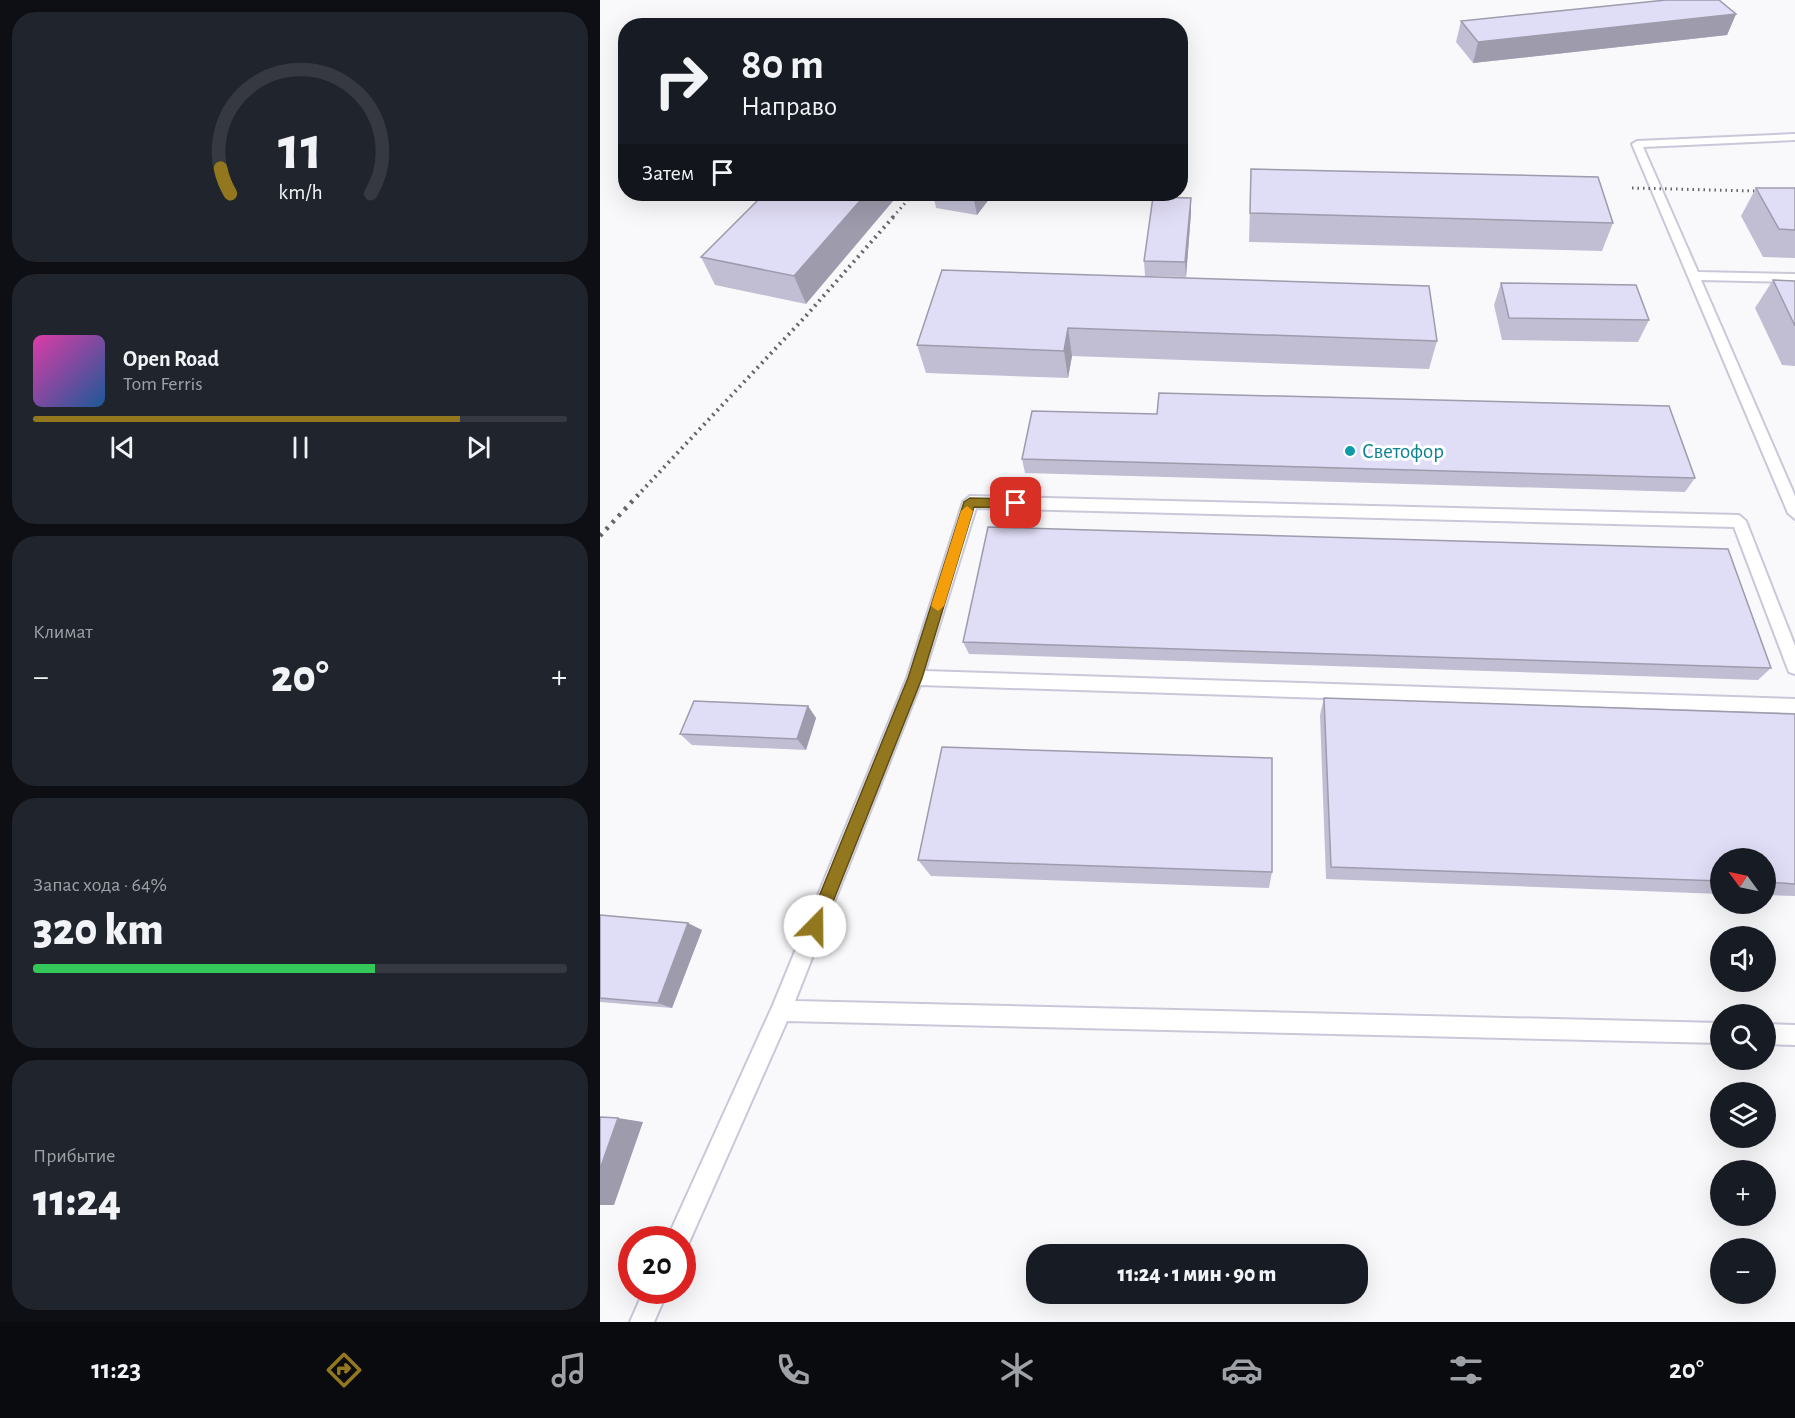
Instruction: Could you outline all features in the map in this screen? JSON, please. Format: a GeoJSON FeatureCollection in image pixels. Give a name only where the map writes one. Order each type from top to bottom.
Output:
{"type":"FeatureCollection","features":[{"type":"Feature","properties":{"kind":"lane"},"geometry":{"type":"LineString","coordinates":[[1795,136],[1637,144],[1795,513]]}},
{"type":"Feature","properties":{"kind":"lane"},"geometry":{"type":"LineString","coordinates":[[1695,276],[1795,278]]}},
{"type":"Feature","properties":{"kind":"lane"},"geometry":{"type":"LineString","coordinates":[[685,1226],[781,1011],[915,678],[970,502],[1739,521],[1795,667]]}},
{"type":"Feature","properties":{"kind":"lane"},"geometry":{"type":"LineString","coordinates":[[915,678],[1795,706]]}},
{"type":"Feature","properties":{"kind":"lane"},"geometry":{"type":"LineString","coordinates":[[781,1011],[1710,1033]]}},
{"type":"Feature","properties":{"kind":"lane"},"geometry":{"type":"LineString","coordinates":[[1776,1034],[1795,1035]]}},
{"type":"Feature","properties":{"kind":"lane"},"geometry":{"type":"LineString","coordinates":[[642,1322],[650,1304]]}},
{"type":"Feature","properties":{"kind":"building"},"geometry":{"type":"Polygon","coordinates":[[[1666,0],[1719,0],[1736,14],[1478,42],[1461,21],[1666,0]]]}},
{"type":"Feature","properties":{"kind":"building"},"geometry":{"type":"Polygon","coordinates":[[[1251,169],[1598,177],[1613,223],[1250,213],[1251,169]]]}},
{"type":"Feature","properties":{"kind":"building"},"geometry":{"type":"Polygon","coordinates":[[[1756,188],[1795,188],[1795,230],[1779,229],[1756,188]]]}},
{"type":"Feature","properties":{"kind":"building"},"geometry":{"type":"Polygon","coordinates":[[[1188,198],[1191,198],[1185,262],[1144,261],[1152,201],[1188,201],[1188,198]]]}},
{"type":"Feature","properties":{"kind":"building"},"geometry":{"type":"Polygon","coordinates":[[[757,201],[860,201],[794,276],[701,257],[757,201]]]}},
{"type":"Feature","properties":{"kind":"building"},"geometry":{"type":"Polygon","coordinates":[[[942,270],[1429,286],[1437,341],[1068,328],[1064,351],[917,345],[942,270]]]}},
{"type":"Feature","properties":{"kind":"building"},"geometry":{"type":"Polygon","coordinates":[[[1773,280],[1795,281],[1795,326],[1773,280]]]}},
{"type":"Feature","properties":{"kind":"building"},"geometry":{"type":"Polygon","coordinates":[[[1501,283],[1636,285],[1649,320],[1509,318],[1501,283]]]}},
{"type":"Feature","properties":{"kind":"building","name":"Светофор"},"geometry":{"type":"Polygon","coordinates":[[[1159,393],[1669,406],[1695,478],[1022,459],[1032,411],[1157,414],[1159,393]]]}},
{"type":"Feature","properties":{"kind":"building"},"geometry":{"type":"Polygon","coordinates":[[[988,527],[1728,549],[1771,668],[963,642],[988,527]]]}},
{"type":"Feature","properties":{"kind":"building"},"geometry":{"type":"Polygon","coordinates":[[[1324,698],[1795,714],[1795,884],[1776,883],[1776,848],[1710,848],[1710,881],[1331,867],[1324,698]]]}},
{"type":"Feature","properties":{"kind":"building"},"geometry":{"type":"Polygon","coordinates":[[[694,701],[808,706],[797,739],[680,734],[694,701]]]}},
{"type":"Feature","properties":{"kind":"building"},"geometry":{"type":"Polygon","coordinates":[[[942,747],[1272,758],[1272,872],[918,860],[942,747]]]}},
{"type":"Feature","properties":{"kind":"building"},"geometry":{"type":"Polygon","coordinates":[[[600,915],[688,923],[658,1003],[600,998],[600,915]]]}},
{"type":"Feature","properties":{"kind":"building"},"geometry":{"type":"Polygon","coordinates":[[[600,1117],[618,1118],[600,1169],[600,1117]]]}},
{"type":"Feature","properties":{"kind":"railway"},"geometry":{"type":"LineString","coordinates":[[1632,188],[1795,192]]}},
{"type":"Feature","properties":{"kind":"railway"},"geometry":{"type":"LineString","coordinates":[[893,217],[907,201]]}},
{"type":"Feature","properties":{"kind":"railway"},"geometry":{"type":"LineString","coordinates":[[637,496],[805,317],[894,216]]}},
{"type":"Feature","properties":{"kind":"railway"},"geometry":{"type":"LineString","coordinates":[[600,536],[638,495]]}},
{"type":"Feature","properties":{"kind":"slow traffic"},"geometry":{"type":"LineString","coordinates":[[938,606],[967,511]]}},
{"type":"Feature","properties":{"kind":"place","name":"Светофор"},"geometry":{"type":"Point","coordinates":[1350,451]}},
{"type":"Feature","properties":{"kind":"route"},"geometry":{"type":"LineString","coordinates":[[815,926],[915,678],[970,502],[1016,503]]}}]}
